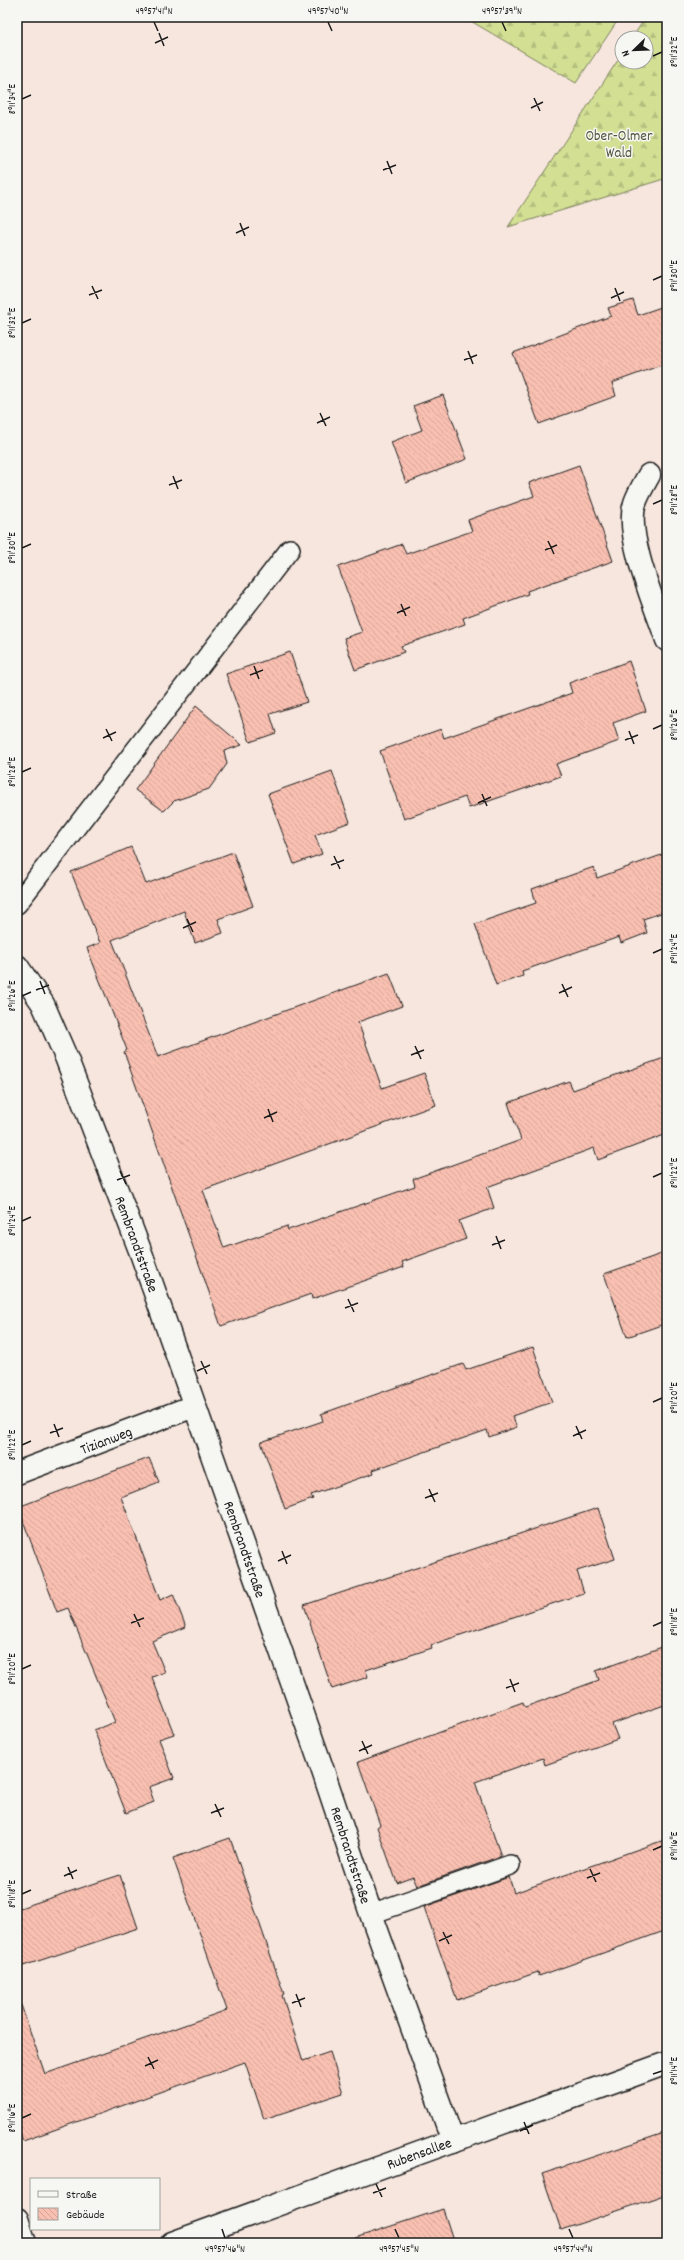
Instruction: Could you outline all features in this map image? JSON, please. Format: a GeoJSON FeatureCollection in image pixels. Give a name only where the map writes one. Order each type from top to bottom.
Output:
{"type":"FeatureCollection","features":[{"type":"Feature","properties":{"kind":"street"},"geometry":{"type":"LineString","coordinates":[[649,475],[634,504],[632,522],[641,562],[667,640]]}},
{"type":"Feature","properties":{"kind":"street","name":"Rembrandtstraße"},"geometry":{"type":"LineString","coordinates":[[17,966],[43,1004],[72,1069],[138,1246],[322,1768],[371,1914],[453,2141]]}},
{"type":"Feature","properties":{"kind":"street","name":"Tizianweg"},"geometry":{"type":"LineString","coordinates":[[17,1473],[194,1406]]}},
{"type":"Feature","properties":{"kind":"street","name":"Rubensallee"},"geometry":{"type":"LineString","coordinates":[[172,2243],[667,2063]]}},
{"type":"Feature","properties":{"kind":"street"},"geometry":{"type":"LineString","coordinates":[[17,2218],[25,2243]]}},
{"type":"Feature","properties":{"kind":"lane"},"geometry":{"type":"LineString","coordinates":[[17,904],[290,549]]}},
{"type":"Feature","properties":{"kind":"lane"},"geometry":{"type":"LineString","coordinates":[[371,1914],[510,1865]]}},
{"type":"Feature","properties":{"kind":"green space"},"geometry":{"type":"Polygon","coordinates":[[[464,17],[620,17],[576,83],[464,17]]]}},
{"type":"Feature","properties":{"kind":"green space","name":"Ober-Olmer Wald"},"geometry":{"type":"Polygon","coordinates":[[[646,17],[667,17],[667,178],[508,227],[614,66],[614,70],[654,70],[654,30],[637,30],[646,17]]]}},
{"type":"Feature","properties":{"kind":"building"},"geometry":{"type":"Polygon","coordinates":[[[633,300],[638,315],[667,305],[667,363],[612,383],[616,396],[539,424],[513,353],[611,316],[608,308],[633,300]]]}},
{"type":"Feature","properties":{"kind":"building"},"geometry":{"type":"Polygon","coordinates":[[[443,395],[467,459],[406,483],[391,442],[422,430],[413,406],[443,395]]]}},
{"type":"Feature","properties":{"kind":"building"},"geometry":{"type":"Polygon","coordinates":[[[579,465],[613,561],[527,591],[528,594],[463,618],[465,624],[401,646],[404,652],[355,670],[344,638],[362,632],[338,567],[402,544],[406,554],[472,531],[468,520],[534,496],[529,483],[579,465]]]}},
{"type":"Feature","properties":{"kind":"building"},"geometry":{"type":"Polygon","coordinates":[[[290,652],[307,702],[270,714],[276,733],[250,742],[226,674],[290,652]]]}},
{"type":"Feature","properties":{"kind":"building"},"geometry":{"type":"Polygon","coordinates":[[[629,661],[646,711],[613,723],[619,741],[556,764],[561,776],[469,808],[465,797],[404,819],[380,751],[441,729],[444,738],[572,693],[569,683],[629,661]]]}},
{"type":"Feature","properties":{"kind":"building"},"geometry":{"type":"Polygon","coordinates":[[[196,706],[242,745],[224,751],[227,764],[209,789],[174,801],[164,811],[135,790],[196,706]]]}},
{"type":"Feature","properties":{"kind":"building"},"geometry":{"type":"Polygon","coordinates":[[[332,771],[350,822],[315,835],[322,854],[294,864],[268,794],[332,771]]]}},
{"type":"Feature","properties":{"kind":"building"},"geometry":{"type":"Polygon","coordinates":[[[131,847],[146,884],[233,852],[253,906],[218,919],[223,933],[195,943],[184,911],[112,940],[158,1057],[389,973],[402,1006],[358,1022],[382,1088],[424,1073],[436,1105],[203,1190],[224,1248],[287,1226],[288,1230],[415,1186],[413,1179],[521,1140],[508,1103],[569,1081],[573,1090],[667,1057],[667,1134],[598,1160],[594,1148],[487,1187],[494,1208],[459,1221],[466,1239],[402,1262],[404,1267],[312,1299],[311,1294],[221,1326],[124,1052],[127,1050],[87,948],[100,943],[71,872],[131,847]]]}},
{"type":"Feature","properties":{"kind":"building"},"geometry":{"type":"Polygon","coordinates":[[[667,853],[667,911],[643,919],[647,933],[621,943],[619,937],[522,971],[523,976],[496,985],[475,924],[536,903],[532,889],[594,867],[597,878],[667,853]]]}},
{"type":"Feature","properties":{"kind":"building"},"geometry":{"type":"Polygon","coordinates":[[[667,1252],[667,1323],[627,1337],[604,1274],[667,1252]]]}},
{"type":"Feature","properties":{"kind":"building"},"geometry":{"type":"Polygon","coordinates":[[[533,1347],[552,1402],[512,1416],[517,1427],[489,1437],[487,1430],[373,1470],[374,1473],[311,1495],[313,1499],[285,1509],[261,1442],[323,1421],[321,1414],[391,1389],[463,1364],[466,1370],[533,1347]]]}},
{"type":"Feature","properties":{"kind":"building"},"geometry":{"type":"Polygon","coordinates":[[[149,1458],[159,1482],[121,1497],[160,1600],[173,1594],[186,1627],[152,1641],[165,1672],[152,1677],[174,1734],[159,1739],[174,1778],[149,1787],[154,1802],[126,1813],[94,1730],[115,1722],[68,1608],[57,1612],[18,1507],[149,1458]]]}},
{"type":"Feature","properties":{"kind":"building"},"geometry":{"type":"Polygon","coordinates":[[[598,1508],[615,1559],[577,1571],[584,1593],[431,1645],[432,1648],[366,1670],[368,1677],[332,1689],[304,1605],[598,1508]]]}},
{"type":"Feature","properties":{"kind":"building"},"geometry":{"type":"Polygon","coordinates":[[[662,1647],[667,1661],[667,1704],[612,1724],[618,1739],[545,1765],[543,1758],[475,1782],[501,1856],[417,1886],[413,1877],[397,1883],[377,1827],[380,1825],[358,1762],[523,1702],[525,1707],[599,1680],[596,1671],[662,1647]]]}},
{"type":"Feature","properties":{"kind":"building"},"geometry":{"type":"Polygon","coordinates":[[[230,1838],[284,1994],[282,1995],[303,2061],[330,2052],[343,2093],[264,2119],[245,2062],[23,2141],[17,2124],[17,2006],[21,2005],[45,2074],[227,2010],[173,1858],[230,1838]]]}},
{"type":"Feature","properties":{"kind":"building"},"geometry":{"type":"Polygon","coordinates":[[[667,1839],[667,1930],[539,1976],[538,1972],[457,2000],[424,1907],[509,1877],[514,1893],[667,1839]]]}},
{"type":"Feature","properties":{"kind":"building"},"geometry":{"type":"Polygon","coordinates":[[[120,1875],[138,1928],[17,1968],[17,1909],[120,1875]]]}},
{"type":"Feature","properties":{"kind":"building"},"geometry":{"type":"Polygon","coordinates":[[[667,2132],[667,2194],[561,2230],[542,2174],[667,2132]]]}},
{"type":"Feature","properties":{"kind":"building"},"geometry":{"type":"Polygon","coordinates":[[[443,2209],[454,2243],[356,2243],[355,2238],[443,2209]]]}}]}
